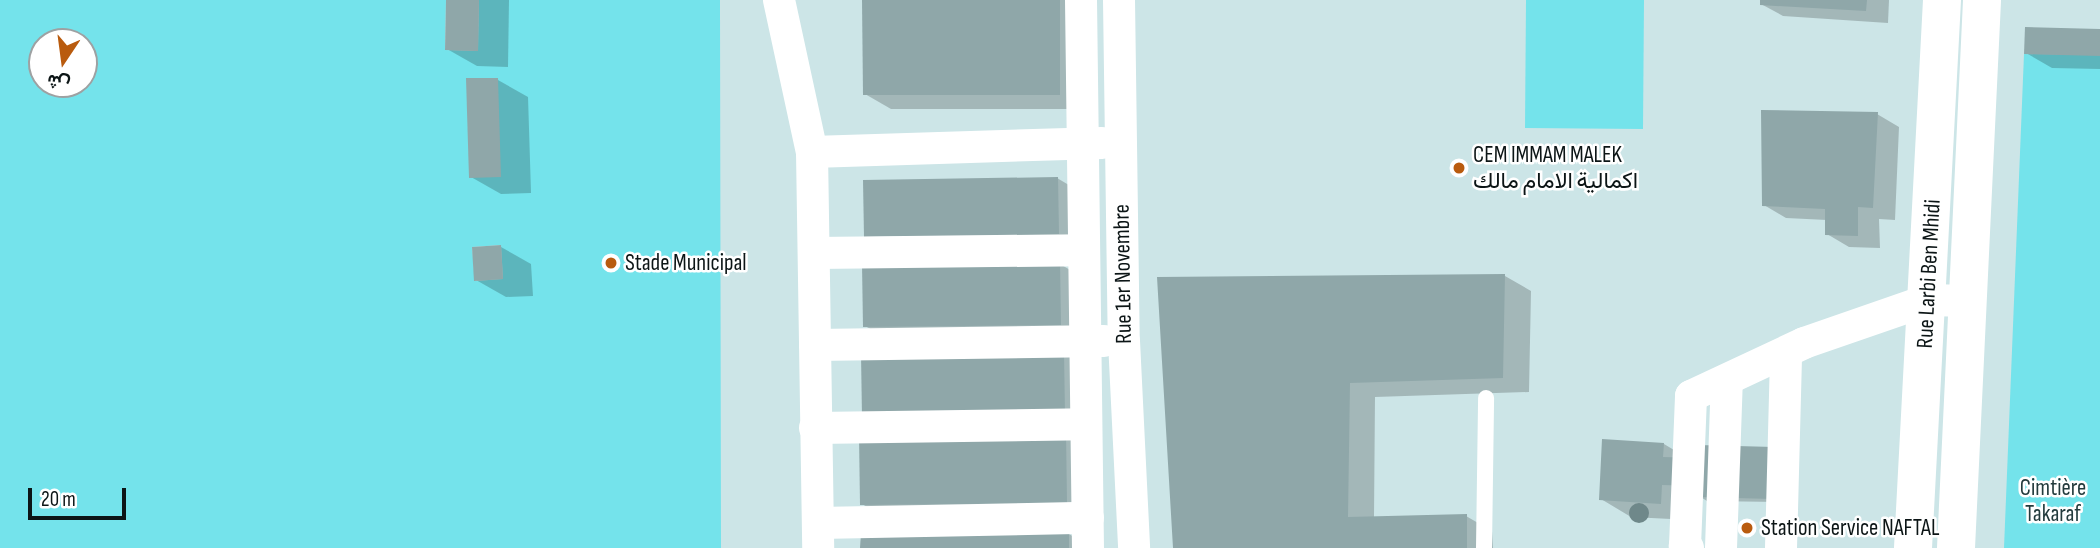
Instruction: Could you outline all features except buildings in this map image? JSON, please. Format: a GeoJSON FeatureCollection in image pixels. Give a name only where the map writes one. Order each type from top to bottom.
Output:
{"type":"FeatureCollection","features":[{"type":"Feature","properties":{"kind":"street"},"geometry":{"type":"LineString","coordinates":[[779,0],[812,152],[818,535],[1088,533]]}},
{"type":"Feature","properties":{"kind":"street","name":"Rue 1er Novembre"},"geometry":{"type":"LineString","coordinates":[[1081,0],[1088,533]]}},
{"type":"Feature","properties":{"kind":"street","name":"Rue 1er Novembre"},"geometry":{"type":"LineString","coordinates":[[1119,0],[1124,341],[1134,548]]}},
{"type":"Feature","properties":{"kind":"street","name":"Rue Larbi Ben Mhidi"},"geometry":{"type":"LineString","coordinates":[[1913,548],[1942,0]]}},
{"type":"Feature","properties":{"kind":"street","name":"Rue Larbi Ben Mhidi"},"geometry":{"type":"LineString","coordinates":[[1956,548],[1982,0]]}},
{"type":"Feature","properties":{"kind":"street"},"geometry":{"type":"LineString","coordinates":[[812,152],[1121,142]]}},
{"type":"Feature","properties":{"kind":"street"},"geometry":{"type":"LineString","coordinates":[[815,253],[1084,250]]}},
{"type":"Feature","properties":{"kind":"street"},"geometry":{"type":"LineString","coordinates":[[1688,548],[1685,547],[1691,396],[1804,343],[1928,300],[1969,301]]}},
{"type":"Feature","properties":{"kind":"street"},"geometry":{"type":"LineString","coordinates":[[815,345],[1124,341]]}},
{"type":"Feature","properties":{"kind":"street"},"geometry":{"type":"LineString","coordinates":[[1781,548],[1786,352]]}},
{"type":"Feature","properties":{"kind":"street"},"geometry":{"type":"LineString","coordinates":[[1721,548],[1727,380]]}},
{"type":"Feature","properties":{"kind":"street"},"geometry":{"type":"LineString","coordinates":[[815,428],[1085,424]]}},
{"type":"Feature","properties":{"kind":"lane"},"geometry":{"type":"LineString","coordinates":[[1484,548],[1486,398]]}},
{"type":"Feature","properties":{"kind":"green space"},"geometry":{"type":"Polygon","coordinates":[[[0,0],[446,0],[445,50],[478,51],[479,0],[720,0],[721,548],[0,548],[0,0]],[[501,245],[472,247],[475,281],[503,279],[501,245]]]}},
{"type":"Feature","properties":{"kind":"green space"},"geometry":{"type":"Polygon","coordinates":[[[1526,0],[1644,0],[1643,129],[1525,128],[1526,0]]]}},
{"type":"Feature","properties":{"kind":"green space","name":"Cimtière Takaraf"},"geometry":{"type":"Polygon","coordinates":[[[2024,54],[2100,55],[2100,548],[2004,548],[2024,54]]]}},
{"type":"Feature","properties":{"kind":"place","name":"CEM IMMAM MALEK اكمالية الامام مالك"},"geometry":{"type":"Point","coordinates":[1459,168]}},
{"type":"Feature","properties":{"kind":"place","name":"Stade Municipal"},"geometry":{"type":"Point","coordinates":[611,263]}},
{"type":"Feature","properties":{"kind":"place","name":"Station Service NAFTAL"},"geometry":{"type":"Point","coordinates":[1747,528]}}]}
